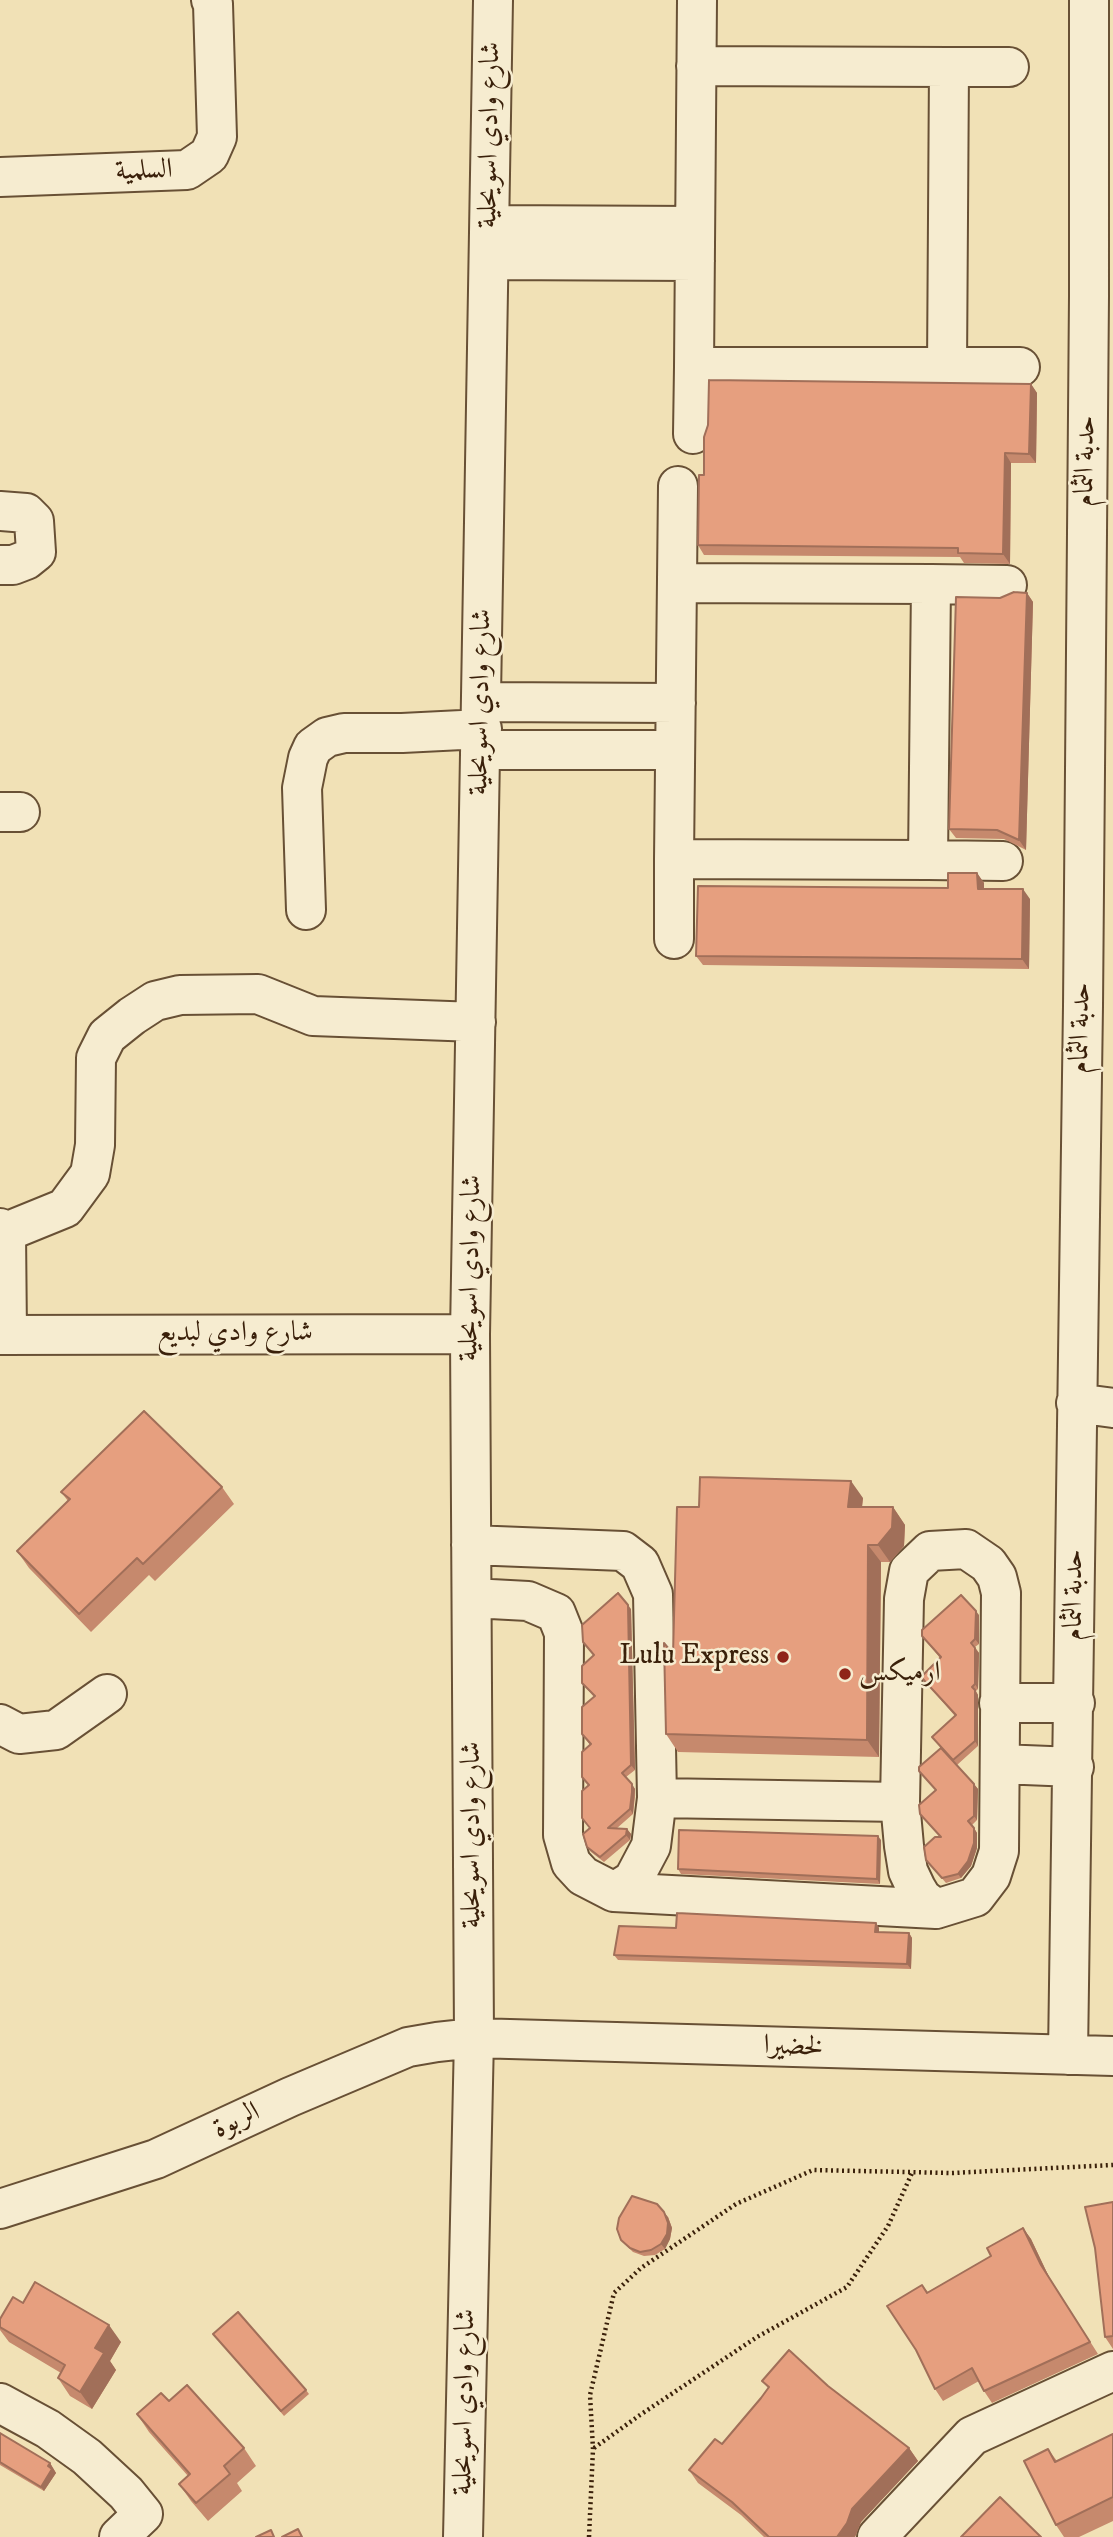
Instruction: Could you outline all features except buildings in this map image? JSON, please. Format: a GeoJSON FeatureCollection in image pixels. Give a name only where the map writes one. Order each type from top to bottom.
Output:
{"type":"FeatureCollection","features":[{"type":"Feature","properties":{"kind":"street","name":"السلمية"},"geometry":{"type":"LineString","coordinates":[[0,177],[187,170],[209,155],[217,136],[211,0]]}},
{"type":"Feature","properties":{"kind":"street","name":"شارع وادي اسويحلية"},"geometry":{"type":"LineString","coordinates":[[463,2537],[474,2038],[470,1334],[493,0]]}},
{"type":"Feature","properties":{"kind":"street"},"geometry":{"type":"LineString","coordinates":[[693,434],[697,0]]}},
{"type":"Feature","properties":{"kind":"street","name":"حدبة الثمام"},"geometry":{"type":"LineString","coordinates":[[1068,2056],[1075,1703],[1095,1405],[1101,293],[1089,0]]}},
{"type":"Feature","properties":{"kind":"street"},"geometry":{"type":"LineString","coordinates":[[696,66],[1009,67]]}},
{"type":"Feature","properties":{"kind":"street"},"geometry":{"type":"LineString","coordinates":[[947,367],[949,67]]}},
{"type":"Feature","properties":{"kind":"street"},"geometry":{"type":"LineString","coordinates":[[490,242],[695,243]]}},
{"type":"Feature","properties":{"kind":"street"},"geometry":{"type":"LineString","coordinates":[[694,367],[1020,368]]}},
{"type":"Feature","properties":{"kind":"street"},"geometry":{"type":"LineString","coordinates":[[674,939],[678,486]]}},
{"type":"Feature","properties":{"kind":"street"},"geometry":{"type":"LineString","coordinates":[[0,510],[26,513],[34,521],[36,552],[13,565],[0,565]]}},
{"type":"Feature","properties":{"kind":"street"},"geometry":{"type":"LineString","coordinates":[[677,583],[1007,584]]}},
{"type":"Feature","properties":{"kind":"street"},"geometry":{"type":"LineString","coordinates":[[929,860],[931,584]]}},
{"type":"Feature","properties":{"kind":"street"},"geometry":{"type":"LineString","coordinates":[[306,910],[302,788],[307,758],[313,747],[327,737],[344,733],[402,733],[482,727],[676,704]]}},
{"type":"Feature","properties":{"kind":"street"},"geometry":{"type":"LineString","coordinates":[[482,727],[675,750]]}},
{"type":"Feature","properties":{"kind":"street"},"geometry":{"type":"LineString","coordinates":[[674,859],[1003,861]]}},
{"type":"Feature","properties":{"kind":"street"},"geometry":{"type":"LineString","coordinates":[[4,1335],[3,1230],[65,1208],[90,1174],[95,1145],[96,1058],[107,1037],[131,1016],[155,1001],[180,995],[258,994],[313,1016],[476,1022]]}},
{"type":"Feature","properties":{"kind":"street","name":"شارع وادي لبديع"},"geometry":{"type":"LineString","coordinates":[[4,1335],[470,1334]]}},
{"type":"Feature","properties":{"kind":"street"},"geometry":{"type":"LineString","coordinates":[[471,1545],[623,1551],[640,1564],[653,1594],[657,1798],[651,1846],[633,1880],[614,1892]]}},
{"type":"Feature","properties":{"kind":"street"},"geometry":{"type":"LineString","coordinates":[[472,1598],[528,1601],[556,1613],[564,1633],[563,1835],[571,1863],[583,1876],[614,1892],[936,1909],[975,1897],[991,1876],[999,1851],[1001,1593],[997,1577],[988,1564],[966,1549],[930,1551],[909,1571],[904,1599],[900,1802],[908,1871],[922,1898],[936,1909]]}},
{"type":"Feature","properties":{"kind":"street"},"geometry":{"type":"LineString","coordinates":[[0,1724],[19,1734],[55,1730],[107,1694]]}},
{"type":"Feature","properties":{"kind":"street"},"geometry":{"type":"LineString","coordinates":[[999,1703],[1075,1703]]}},
{"type":"Feature","properties":{"kind":"street"},"geometry":{"type":"LineString","coordinates":[[1000,1764],[1074,1767]]}},
{"type":"Feature","properties":{"kind":"street"},"geometry":{"type":"LineString","coordinates":[[657,1798],[900,1802]]}},
{"type":"Feature","properties":{"kind":"street","name":"لخضيرا"},"geometry":{"type":"LineString","coordinates":[[474,2038],[1113,2056]]}},
{"type":"Feature","properties":{"kind":"street","name":"الربوة"},"geometry":{"type":"LineString","coordinates":[[0,2209],[156,2159],[408,2047],[474,2038]]}},
{"type":"Feature","properties":{"kind":"street"},"geometry":{"type":"LineString","coordinates":[[877,2537],[972,2436],[1113,2371]]}},
{"type":"Feature","properties":{"kind":"street"},"geometry":{"type":"LineString","coordinates":[[0,2403],[48,2429],[87,2457],[126,2493],[141,2529]]}},
{"type":"Feature","properties":{"kind":"path"},"geometry":{"type":"LineString","coordinates":[[589,2537],[593,2449],[590,2395],[614,2293],[641,2268],[736,2204],[813,2171],[951,2173],[1113,2165]]}},
{"type":"Feature","properties":{"kind":"path"},"geometry":{"type":"LineString","coordinates":[[593,2449],[757,2337],[848,2287],[888,2226],[913,2172]]}},
{"type":"Feature","properties":{"kind":"place","name":"Lulu Express"},"geometry":{"type":"Point","coordinates":[783,1657]}},
{"type":"Feature","properties":{"kind":"place","name":"ارميكس"},"geometry":{"type":"Point","coordinates":[845,1674]}}]}
